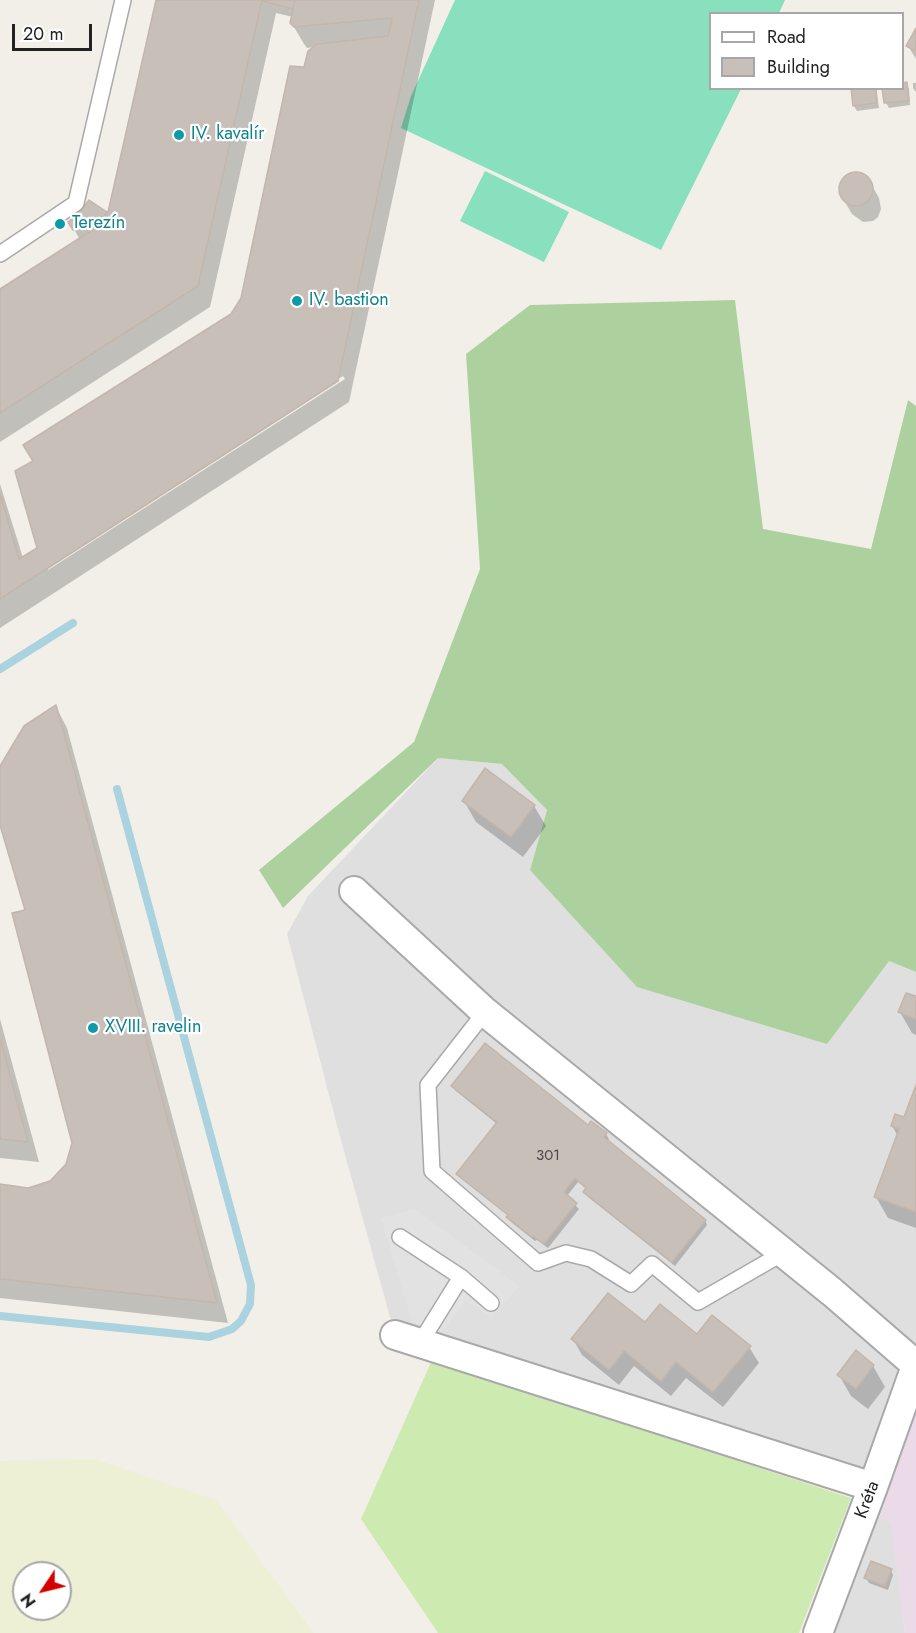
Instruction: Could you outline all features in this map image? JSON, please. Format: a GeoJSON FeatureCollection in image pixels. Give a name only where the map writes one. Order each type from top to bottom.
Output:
{"type":"FeatureCollection","features":[{"type":"Feature","properties":{"kind":"street"},"geometry":{"type":"LineString","coordinates":[[354,891],[485,1012],[783,1253],[916,1365]]}},
{"type":"Feature","properties":{"kind":"street"},"geometry":{"type":"LineString","coordinates":[[408,1339],[873,1487]]}},
{"type":"Feature","properties":{"kind":"street","name":"Kréta"},"geometry":{"type":"LineString","coordinates":[[818,1633],[916,1365]]}},
{"type":"Feature","properties":{"kind":"lane"},"geometry":{"type":"LineString","coordinates":[[0,254],[76,204],[123,0]]}},
{"type":"Feature","properties":{"kind":"lane"},"geometry":{"type":"LineString","coordinates":[[485,1012],[428,1085],[432,1171],[537,1263],[566,1252],[591,1259],[631,1284],[652,1264],[698,1302],[783,1253]]}},
{"type":"Feature","properties":{"kind":"lane"},"geometry":{"type":"LineString","coordinates":[[400,1237],[460,1277],[491,1303]]}},
{"type":"Feature","properties":{"kind":"lane"},"geometry":{"type":"LineString","coordinates":[[408,1339],[460,1277]]}},
{"type":"Feature","properties":{"kind":"shaded area"},"geometry":{"type":"Polygon","coordinates":[[[438,758],[503,764],[547,810],[530,870],[889,961],[916,972],[916,1391],[876,1515],[893,1523],[905,1633],[823,1633],[856,1497],[395,1335],[287,934],[308,896],[438,758]]]}},
{"type":"Feature","properties":{"kind":"shaded area"},"geometry":{"type":"Polygon","coordinates":[[[415,1209],[520,1286],[492,1317],[466,1301],[442,1332],[412,1322],[381,1218],[415,1209]]]}},
{"type":"Feature","properties":{"kind":"shaded area"},"geometry":{"type":"Polygon","coordinates":[[[916,1406],[916,1633],[905,1633],[891,1523],[876,1516],[916,1406]]]}},
{"type":"Feature","properties":{"kind":"green space"},"geometry":{"type":"Polygon","coordinates":[[[455,0],[785,0],[779,12],[709,12],[709,90],[741,90],[661,250],[401,128],[411,96],[455,0]]]}},
{"type":"Feature","properties":{"kind":"green space"},"geometry":{"type":"Polygon","coordinates":[[[485,171],[569,212],[544,262],[460,221],[485,171]]]}},
{"type":"Feature","properties":{"kind":"green space"},"geometry":{"type":"Polygon","coordinates":[[[735,300],[763,529],[871,549],[908,400],[916,406],[916,972],[889,961],[827,1044],[637,987],[530,870],[547,810],[502,764],[438,758],[283,908],[259,870],[414,742],[480,569],[466,354],[530,305],[735,300]]]}},
{"type":"Feature","properties":{"kind":"green space"},"geometry":{"type":"Polygon","coordinates":[[[432,1360],[851,1498],[799,1633],[438,1633],[361,1519],[432,1360]]]}},
{"type":"Feature","properties":{"kind":"green space"},"geometry":{"type":"Polygon","coordinates":[[[95,1459],[216,1500],[314,1633],[0,1633],[0,1461],[95,1459]]]}},
{"type":"Feature","properties":{"kind":"building","name":"IV. kavalír"},"geometry":{"type":"Polygon","coordinates":[[[156,0],[262,0],[198,286],[0,413],[0,289],[97,227],[108,212],[156,0]]]}},
{"type":"Feature","properties":{"kind":"building"},"geometry":{"type":"Polygon","coordinates":[[[262,0],[295,0],[293,9],[262,0]]]}},
{"type":"Feature","properties":{"kind":"building","name":"IV. bastion"},"geometry":{"type":"Polygon","coordinates":[[[295,0],[419,0],[338,381],[0,599],[0,493],[19,559],[37,548],[15,471],[33,461],[23,445],[231,314],[241,298],[290,66],[304,67],[308,51],[317,44],[388,36],[392,18],[294,27],[290,23],[295,0]]]}},
{"type":"Feature","properties":{"kind":"building"},"geometry":{"type":"Polygon","coordinates":[[[916,28],[916,51],[906,46],[916,28]]]}},
{"type":"Feature","properties":{"kind":"building"},"geometry":{"type":"Polygon","coordinates":[[[907,82],[909,101],[884,103],[882,90],[904,90],[904,83],[907,82]]]}},
{"type":"Feature","properties":{"kind":"building"},"geometry":{"type":"Polygon","coordinates":[[[851,90],[876,90],[877,103],[853,106],[851,90]]]}},
{"type":"Feature","properties":{"kind":"building"},"geometry":{"type":"Polygon","coordinates":[[[856,172],[868,177],[873,189],[868,201],[856,206],[844,201],[839,189],[844,177],[856,172]]]}},
{"type":"Feature","properties":{"kind":"building"},"geometry":{"type":"Polygon","coordinates":[[[89,200],[107,212],[99,224],[90,231],[84,222],[73,230],[68,222],[89,200]]]}},
{"type":"Feature","properties":{"kind":"building","name":"XVIII. ravelin"},"geometry":{"type":"Polygon","coordinates":[[[56,705],[217,1303],[0,1279],[0,1184],[28,1188],[50,1181],[66,1164],[72,1143],[12,913],[25,910],[0,825],[0,766],[24,726],[56,705]]]}},
{"type":"Feature","properties":{"kind":"building"},"geometry":{"type":"Polygon","coordinates":[[[485,768],[535,805],[511,837],[462,801],[485,768]]]}},
{"type":"Feature","properties":{"kind":"building"},"geometry":{"type":"Polygon","coordinates":[[[906,993],[916,996],[916,1019],[898,1012],[906,993]]]}},
{"type":"Feature","properties":{"kind":"building"},"geometry":{"type":"Polygon","coordinates":[[[0,1038],[28,1142],[0,1139],[0,1038]]]}},
{"type":"Feature","properties":{"kind":"building"},"geometry":{"type":"Polygon","coordinates":[[[485,1043],[588,1125],[591,1121],[607,1133],[604,1137],[706,1220],[672,1262],[583,1192],[586,1188],[575,1178],[564,1192],[577,1203],[544,1244],[506,1217],[508,1215],[456,1174],[497,1122],[451,1086],[485,1043]]]}},
{"type":"Feature","properties":{"kind":"building"},"geometry":{"type":"Polygon","coordinates":[[[916,1085],[916,1212],[874,1197],[899,1129],[891,1126],[895,1114],[904,1117],[916,1085]]]}},
{"type":"Feature","properties":{"kind":"building"},"geometry":{"type":"Polygon","coordinates":[[[608,1293],[645,1322],[660,1304],[697,1334],[712,1315],[751,1346],[713,1392],[676,1362],[661,1381],[624,1351],[609,1370],[571,1339],[608,1293]]]}},
{"type":"Feature","properties":{"kind":"building"},"geometry":{"type":"Polygon","coordinates":[[[856,1350],[874,1365],[856,1389],[837,1375],[856,1350]]]}},
{"type":"Feature","properties":{"kind":"building"},"geometry":{"type":"Polygon","coordinates":[[[871,1561],[892,1569],[885,1586],[864,1578],[871,1561]]]}},
{"type":"Feature","properties":{"kind":"waterway"},"geometry":{"type":"LineString","coordinates":[[0,669],[73,623]]}},
{"type":"Feature","properties":{"kind":"waterway"},"geometry":{"type":"LineString","coordinates":[[0,1316],[209,1337],[232,1329],[241,1321],[250,1304],[251,1285],[117,789]]}},
{"type":"Feature","properties":{"kind":"place","name":"IV. kavalír"},"geometry":{"type":"Point","coordinates":[179,135]}},
{"type":"Feature","properties":{"kind":"place","name":"Terezín"},"geometry":{"type":"Point","coordinates":[60,224]}},
{"type":"Feature","properties":{"kind":"place","name":"IV. bastion"},"geometry":{"type":"Point","coordinates":[297,301]}},
{"type":"Feature","properties":{"kind":"place","name":"XVIII. ravelin"},"geometry":{"type":"Point","coordinates":[93,1028]}}]}
